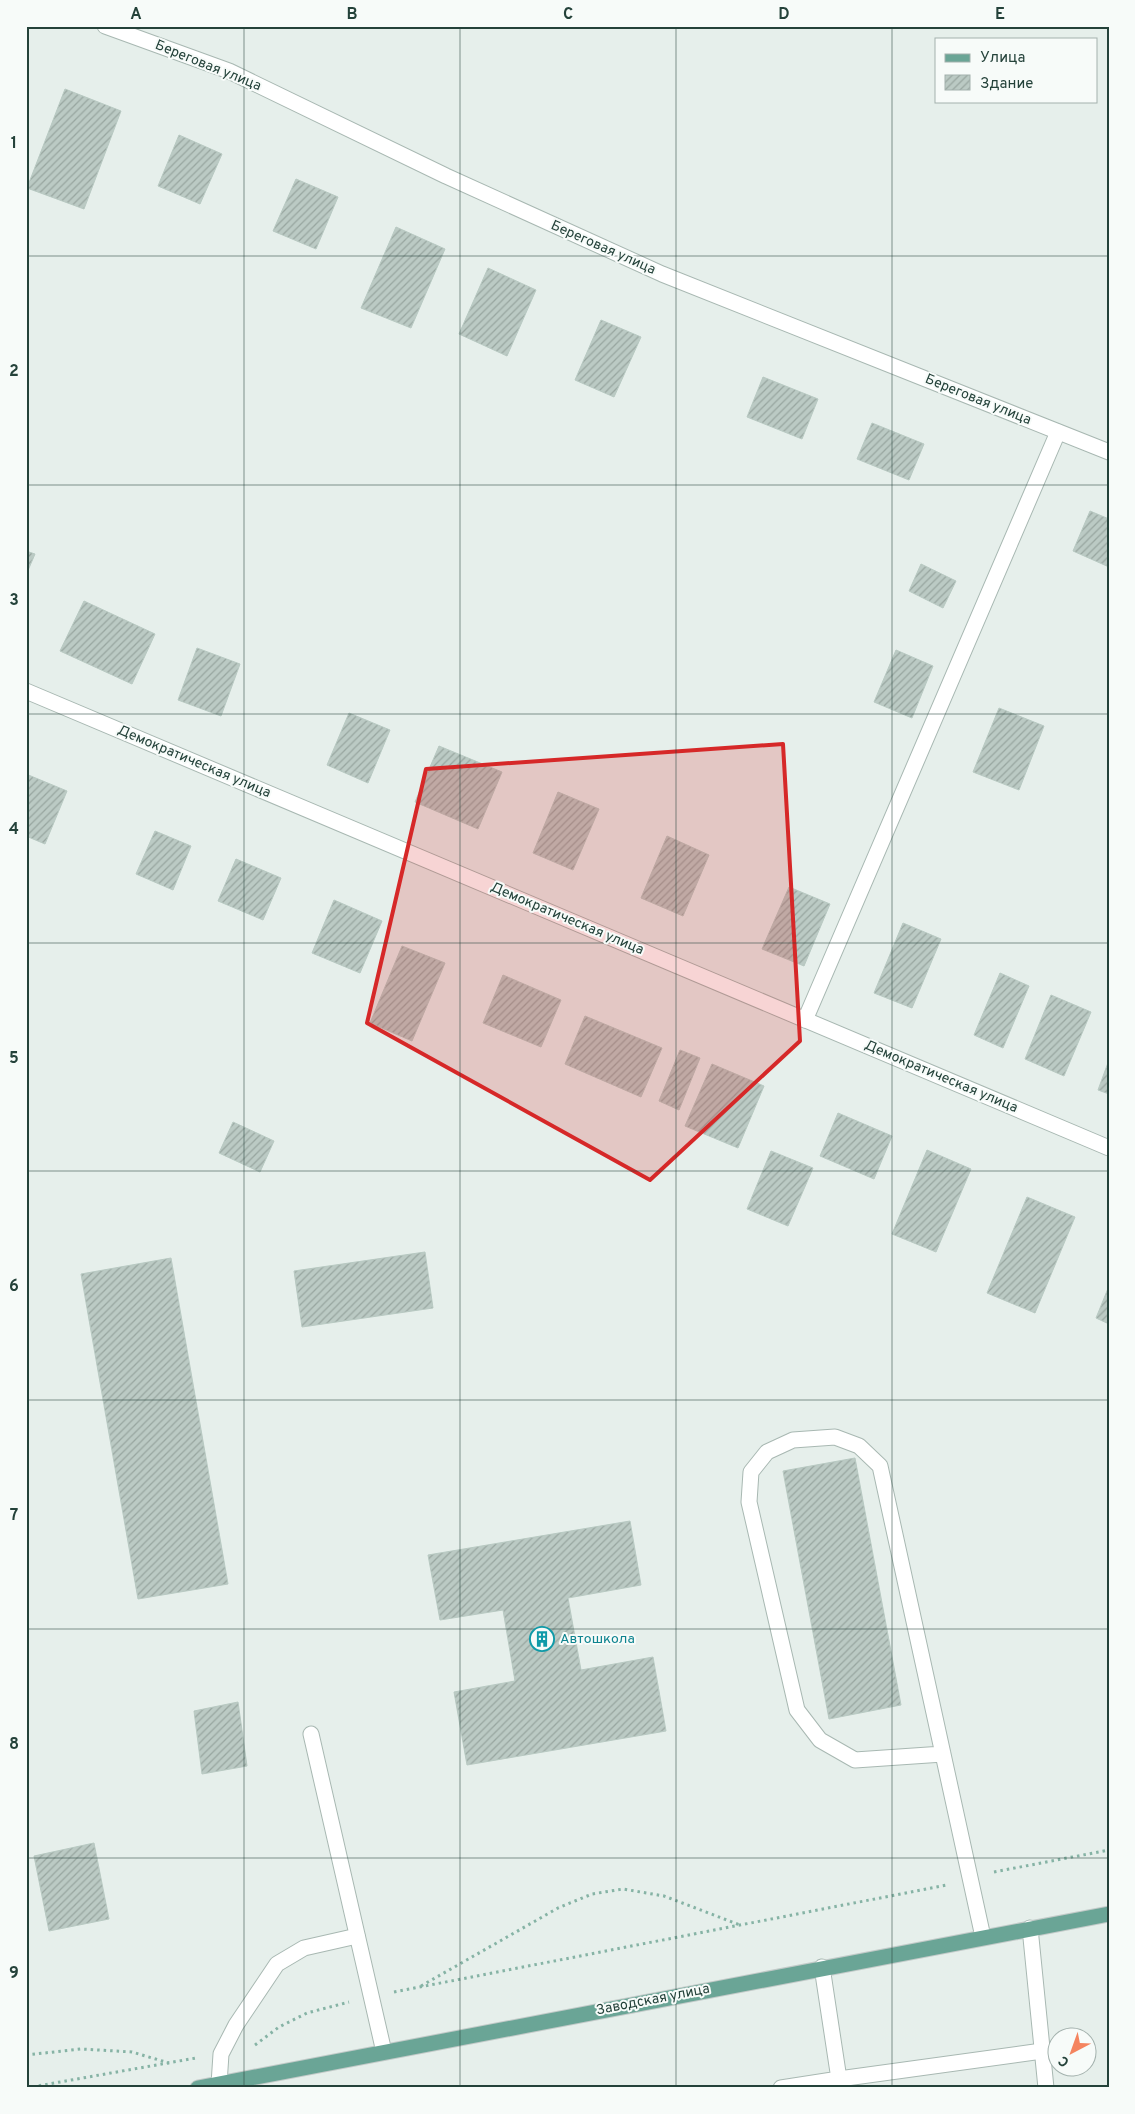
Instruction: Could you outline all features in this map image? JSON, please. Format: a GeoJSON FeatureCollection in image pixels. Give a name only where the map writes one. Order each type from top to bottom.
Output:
{"type":"FeatureCollection","features":[{"type":"Feature","properties":{"kind":"main road","name":"Заводская улица"},"geometry":{"type":"LineString","coordinates":[[198,2088],[822,1967],[1109,1914]]}},
{"type":"Feature","properties":{"kind":"street","name":"Береговая улица"},"geometry":{"type":"LineString","coordinates":[[105,26],[229,71],[446,176],[662,274],[1109,452]]}},
{"type":"Feature","properties":{"kind":"street"},"geometry":{"type":"LineString","coordinates":[[805,1020],[1058,432]]}},
{"type":"Feature","properties":{"kind":"street","name":"Демократическая улица"},"geometry":{"type":"LineString","coordinates":[[26,691],[1109,1148]]}},
{"type":"Feature","properties":{"kind":"street"},"geometry":{"type":"LineString","coordinates":[[942,1754],[855,1760],[820,1740],[797,1710],[750,1502],[751,1472],[767,1452],[793,1440],[834,1436],[859,1446],[880,1466],[983,1937]]}},
{"type":"Feature","properties":{"kind":"street"},"geometry":{"type":"LineString","coordinates":[[311,1734],[384,2052]]}},
{"type":"Feature","properties":{"kind":"street"},"geometry":{"type":"LineString","coordinates":[[1030,1928],[1046,2088]]}},
{"type":"Feature","properties":{"kind":"street"},"geometry":{"type":"LineString","coordinates":[[219,2084],[221,2054],[236,2025],[277,1964],[304,1948],[357,1936]]}},
{"type":"Feature","properties":{"kind":"street"},"geometry":{"type":"LineString","coordinates":[[822,1967],[839,2084]]}},
{"type":"Feature","properties":{"kind":"street"},"geometry":{"type":"LineString","coordinates":[[781,2088],[839,2084],[1042,2052]]}},
{"type":"Feature","properties":{"kind":"path"},"geometry":{"type":"LineString","coordinates":[[26,2088],[221,2054],[256,2044],[279,2027],[307,2013],[371,1996],[948,1885],[970,1876],[1109,1850]]}},
{"type":"Feature","properties":{"kind":"path"},"geometry":{"type":"LineString","coordinates":[[419,1987],[558,1908],[592,1894],[623,1889],[664,1896],[741,1925]]}},
{"type":"Feature","properties":{"kind":"path"},"geometry":{"type":"LineString","coordinates":[[26,2055],[81,2049],[132,2052],[169,2063]]}},
{"type":"Feature","properties":{"kind":"highlighted area"},"geometry":{"type":"Polygon","coordinates":[[[783,744],[800,1041],[650,1180],[367,1023],[426,769],[783,744]]]}},
{"type":"Feature","properties":{"kind":"building"},"geometry":{"type":"Polygon","coordinates":[[[65,89],[121,111],[84,209],[27,188],[65,89]]]}},
{"type":"Feature","properties":{"kind":"building"},"geometry":{"type":"Polygon","coordinates":[[[179,135],[222,154],[200,204],[158,186],[179,135]]]}},
{"type":"Feature","properties":{"kind":"building"},"geometry":{"type":"Polygon","coordinates":[[[296,179],[338,197],[316,249],[273,231],[296,179]]]}},
{"type":"Feature","properties":{"kind":"building"},"geometry":{"type":"Polygon","coordinates":[[[396,227],[445,249],[411,328],[361,308],[396,227]]]}},
{"type":"Feature","properties":{"kind":"building"},"geometry":{"type":"Polygon","coordinates":[[[488,268],[536,290],[507,356],[459,334],[488,268]]]}},
{"type":"Feature","properties":{"kind":"building"},"geometry":{"type":"Polygon","coordinates":[[[601,320],[641,337],[614,397],[575,380],[601,320]]]}},
{"type":"Feature","properties":{"kind":"building"},"geometry":{"type":"Polygon","coordinates":[[[763,377],[818,399],[802,439],[747,417],[763,377]]]}},
{"type":"Feature","properties":{"kind":"building"},"geometry":{"type":"Polygon","coordinates":[[[872,423],[924,444],[909,480],[857,459],[872,423]]]}},
{"type":"Feature","properties":{"kind":"building"},"geometry":{"type":"Polygon","coordinates":[[[1090,511],[1109,519],[1109,567],[1073,551],[1090,511]]]}},
{"type":"Feature","properties":{"kind":"building"},"geometry":{"type":"Polygon","coordinates":[[[26,551],[35,554],[26,575],[26,551]]]}},
{"type":"Feature","properties":{"kind":"building"},"geometry":{"type":"Polygon","coordinates":[[[921,564],[956,581],[943,608],[909,591],[921,564]]]}},
{"type":"Feature","properties":{"kind":"building"},"geometry":{"type":"Polygon","coordinates":[[[84,601],[155,634],[132,684],[60,651],[84,601]]]}},
{"type":"Feature","properties":{"kind":"building"},"geometry":{"type":"Polygon","coordinates":[[[197,648],[240,664],[221,716],[178,700],[197,648]]]}},
{"type":"Feature","properties":{"kind":"building"},"geometry":{"type":"Polygon","coordinates":[[[896,650],[933,666],[912,718],[874,702],[896,650]]]}},
{"type":"Feature","properties":{"kind":"building"},"geometry":{"type":"Polygon","coordinates":[[[999,708],[1044,726],[1019,790],[973,772],[999,708]]]}},
{"type":"Feature","properties":{"kind":"building"},"geometry":{"type":"Polygon","coordinates":[[[349,713],[390,730],[368,783],[327,765],[349,713]]]}},
{"type":"Feature","properties":{"kind":"building"},"geometry":{"type":"Polygon","coordinates":[[[439,746],[502,772],[478,829],[415,802],[439,746]]]}},
{"type":"Feature","properties":{"kind":"building"},"geometry":{"type":"Polygon","coordinates":[[[26,774],[67,791],[45,844],[26,836],[26,774]]]}},
{"type":"Feature","properties":{"kind":"building"},"geometry":{"type":"Polygon","coordinates":[[[558,792],[599,809],[573,870],[533,853],[558,792]]]}},
{"type":"Feature","properties":{"kind":"building"},"geometry":{"type":"Polygon","coordinates":[[[155,831],[191,846],[173,890],[136,874],[155,831]]]}},
{"type":"Feature","properties":{"kind":"building"},"geometry":{"type":"Polygon","coordinates":[[[667,836],[709,855],[683,916],[641,898],[667,836]]]}},
{"type":"Feature","properties":{"kind":"building"},"geometry":{"type":"Polygon","coordinates":[[[236,859],[281,878],[263,920],[218,901],[236,859]]]}},
{"type":"Feature","properties":{"kind":"building"},"geometry":{"type":"Polygon","coordinates":[[[789,887],[830,904],[804,966],[762,949],[789,887]]]}},
{"type":"Feature","properties":{"kind":"building"},"geometry":{"type":"Polygon","coordinates":[[[334,900],[382,921],[360,973],[312,953],[334,900]]]}},
{"type":"Feature","properties":{"kind":"building"},"geometry":{"type":"Polygon","coordinates":[[[903,923],[941,939],[912,1008],[874,993],[903,923]]]}},
{"type":"Feature","properties":{"kind":"building"},"geometry":{"type":"Polygon","coordinates":[[[402,946],[445,963],[412,1041],[370,1023],[402,946]]]}},
{"type":"Feature","properties":{"kind":"building"},"geometry":{"type":"Polygon","coordinates":[[[1000,973],[1029,986],[1003,1048],[974,1035],[1000,973]]]}},
{"type":"Feature","properties":{"kind":"building"},"geometry":{"type":"Polygon","coordinates":[[[503,975],[561,1000],[541,1047],[483,1023],[503,975]]]}},
{"type":"Feature","properties":{"kind":"building"},"geometry":{"type":"Polygon","coordinates":[[[1051,995],[1091,1012],[1064,1076],[1025,1059],[1051,995]]]}},
{"type":"Feature","properties":{"kind":"building"},"geometry":{"type":"Polygon","coordinates":[[[585,1016],[662,1048],[641,1097],[565,1064],[585,1016]]]}},
{"type":"Feature","properties":{"kind":"building"},"geometry":{"type":"Polygon","coordinates":[[[680,1050],[700,1058],[679,1110],[659,1101],[680,1050]]]}},
{"type":"Feature","properties":{"kind":"building"},"geometry":{"type":"Polygon","coordinates":[[[1109,1060],[1109,1094],[1098,1090],[1109,1060]]]}},
{"type":"Feature","properties":{"kind":"building"},"geometry":{"type":"Polygon","coordinates":[[[712,1064],[764,1086],[738,1148],[685,1126],[712,1064]]]}},
{"type":"Feature","properties":{"kind":"building"},"geometry":{"type":"Polygon","coordinates":[[[838,1113],[892,1136],[874,1179],[820,1156],[838,1113]]]}},
{"type":"Feature","properties":{"kind":"building"},"geometry":{"type":"Polygon","coordinates":[[[233,1122],[274,1141],[260,1172],[219,1153],[233,1122]]]}},
{"type":"Feature","properties":{"kind":"building"},"geometry":{"type":"Polygon","coordinates":[[[927,1150],[971,1169],[936,1252],[892,1234],[927,1150]]]}},
{"type":"Feature","properties":{"kind":"building"},"geometry":{"type":"Polygon","coordinates":[[[771,1151],[813,1168],[788,1226],[747,1209],[771,1151]]]}},
{"type":"Feature","properties":{"kind":"building"},"geometry":{"type":"Polygon","coordinates":[[[1027,1197],[1075,1217],[1035,1313],[987,1293],[1027,1197]]]}},
{"type":"Feature","properties":{"kind":"building"},"geometry":{"type":"Polygon","coordinates":[[[425,1252],[433,1308],[302,1327],[294,1271],[425,1252]]]}},
{"type":"Feature","properties":{"kind":"building"},"geometry":{"type":"Polygon","coordinates":[[[171,1258],[228,1584],[138,1599],[81,1274],[171,1258]]]}},
{"type":"Feature","properties":{"kind":"building"},"geometry":{"type":"Polygon","coordinates":[[[1109,1286],[1109,1324],[1096,1318],[1109,1286]]]}},
{"type":"Feature","properties":{"kind":"building"},"geometry":{"type":"Polygon","coordinates":[[[855,1458],[901,1705],[829,1719],[783,1471],[855,1458]]]}},
{"type":"Feature","properties":{"kind":"building","name":"Автошкола"},"geometry":{"type":"Polygon","coordinates":[[[630,1521],[641,1585],[568,1598],[581,1670],[653,1657],[666,1731],[467,1765],[454,1692],[515,1681],[503,1610],[440,1620],[428,1555],[630,1521]]]}},
{"type":"Feature","properties":{"kind":"building"},"geometry":{"type":"Polygon","coordinates":[[[238,1702],[247,1766],[202,1774],[194,1711],[238,1702]]]}},
{"type":"Feature","properties":{"kind":"building"},"geometry":{"type":"Polygon","coordinates":[[[94,1843],[109,1919],[49,1931],[34,1856],[94,1843]]]}},
{"type":"Feature","properties":{"kind":"place","name":"Автошкола"},"geometry":{"type":"Point","coordinates":[542,1639]}}]}
